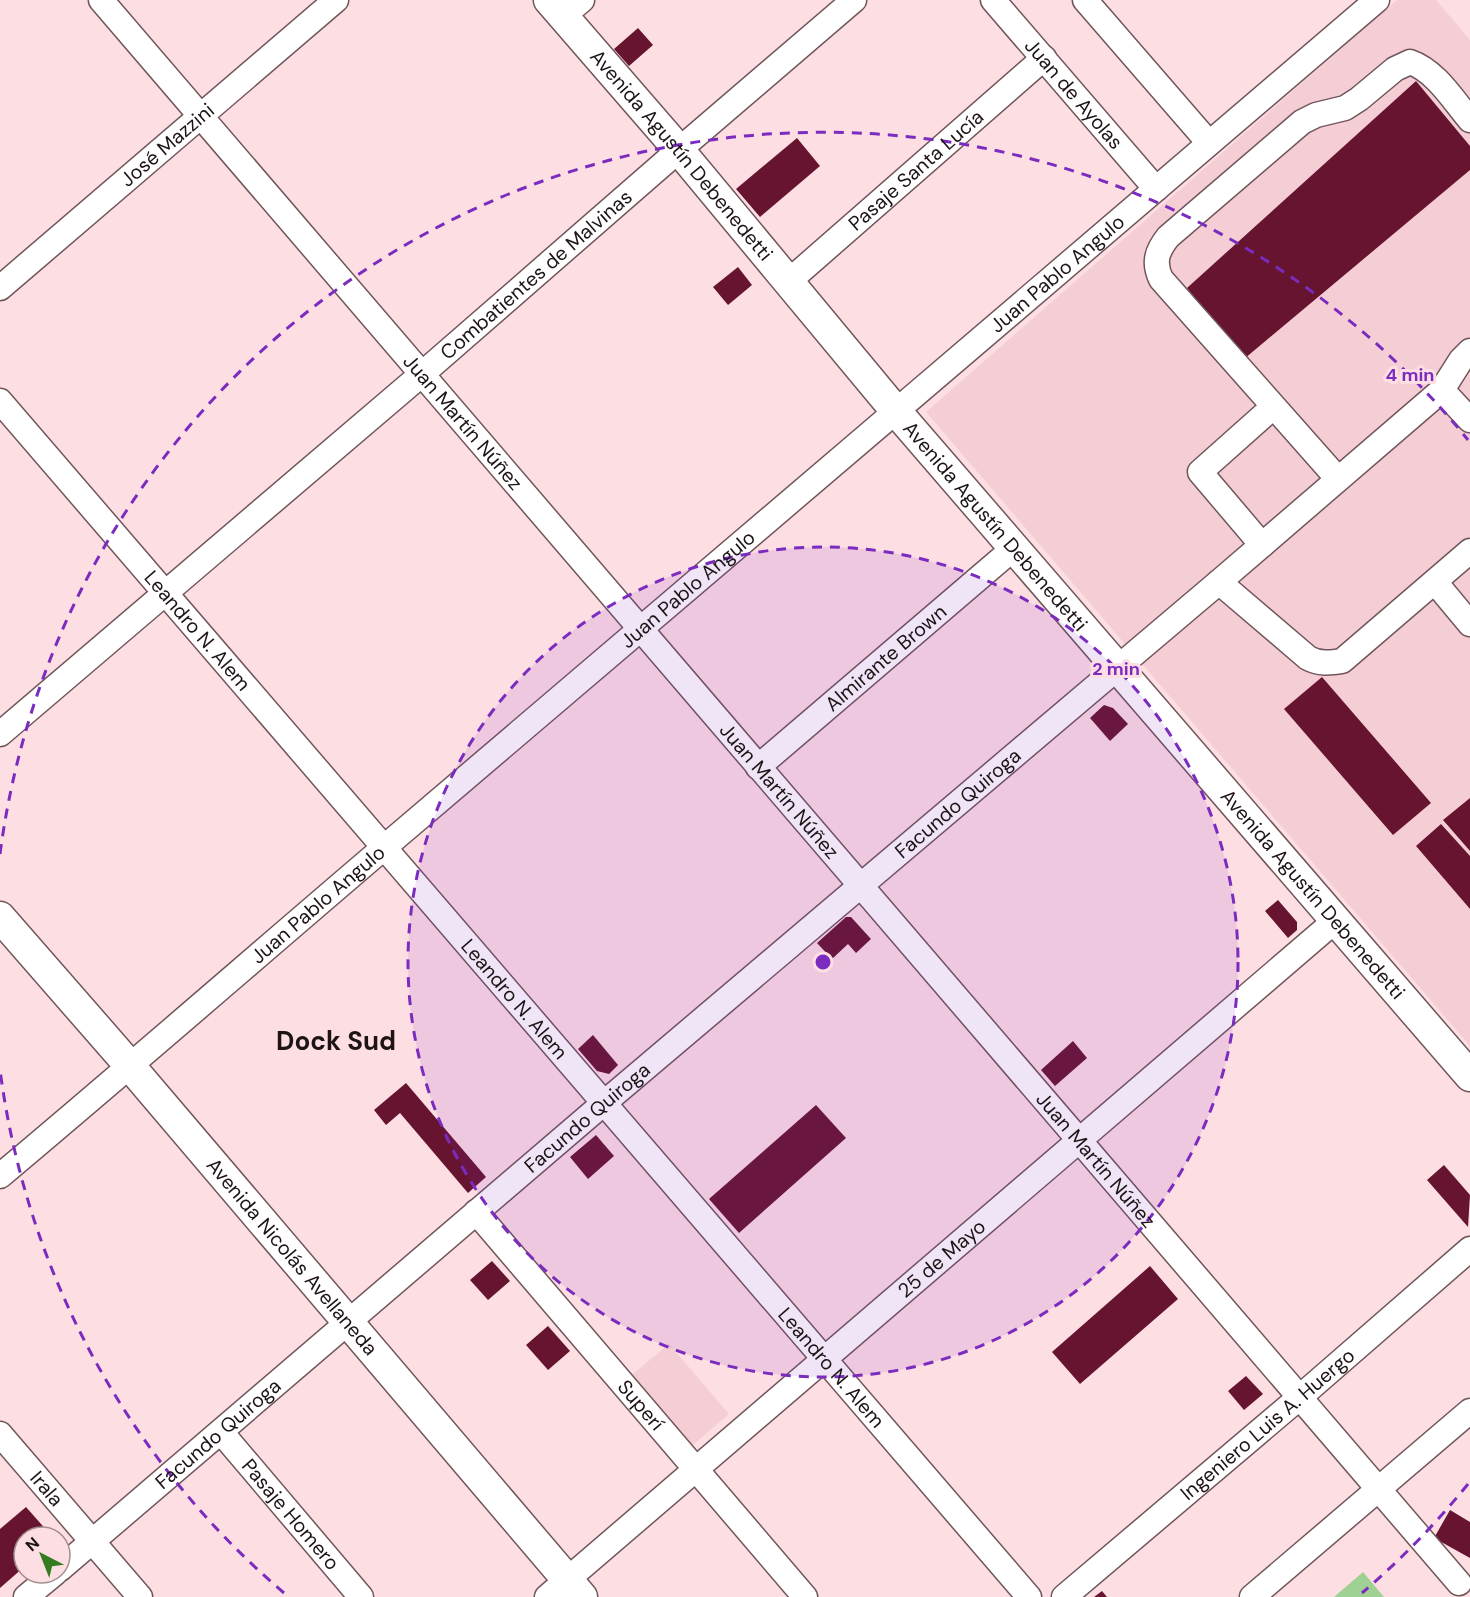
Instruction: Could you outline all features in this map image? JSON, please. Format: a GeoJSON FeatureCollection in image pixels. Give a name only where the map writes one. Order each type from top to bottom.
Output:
{"type":"FeatureCollection","features":[{"type":"Feature","properties":{"kind":"main road","name":"Avenida Agustín Debenedetti"},"geometry":{"type":"LineString","coordinates":[[565,5],[679,150],[895,410],[1470,1076]]}},
{"type":"Feature","properties":{"kind":"main road","name":"Avenida Nicolás Avellaneda"},"geometry":{"type":"LineString","coordinates":[[0,918],[349,1322],[566,1591]]}},
{"type":"Feature","properties":{"kind":"street","name":"Juan Martín Núñez"},"geometry":{"type":"LineString","coordinates":[[101,0],[1459,1583]]}},
{"type":"Feature","properties":{"kind":"street","name":"José Mazzini"},"geometry":{"type":"LineString","coordinates":[[0,288],[336,0]]}},
{"type":"Feature","properties":{"kind":"street","name":"Combatientes de Malvinas"},"geometry":{"type":"LineString","coordinates":[[0,734],[422,374],[854,0]]}},
{"type":"Feature","properties":{"kind":"street","name":"Juan de Ayolas"},"geometry":{"type":"LineString","coordinates":[[993,0],[1156,189]]}},
{"type":"Feature","properties":{"kind":"street"},"geometry":{"type":"LineString","coordinates":[[1086,0],[1209,143]]}},
{"type":"Feature","properties":{"kind":"street","name":"Juan Pablo Angulo"},"geometry":{"type":"LineString","coordinates":[[0,1176],[1377,0]]}},
{"type":"Feature","properties":{"kind":"street","name":"Pasaje Santa Lucía"},"geometry":{"type":"LineString","coordinates":[[788,282],[1044,58]]}},
{"type":"Feature","properties":{"kind":"street"},"geometry":{"type":"LineString","coordinates":[[1338,479],[1161,279],[1155,268],[1160,248],[1168,237],[1302,122],[1316,115],[1345,108],[1395,69],[1410,62],[1431,75],[1470,120]]}},
{"type":"Feature","properties":{"kind":"street","name":"Facundo Quiroga"},"geometry":{"type":"LineString","coordinates":[[72,1559],[1442,390],[1461,360],[1470,351]]}},
{"type":"Feature","properties":{"kind":"street"},"geometry":{"type":"LineString","coordinates":[[1442,390],[1470,420]]}},
{"type":"Feature","properties":{"kind":"street","name":"Leandro N. Alem"},"geometry":{"type":"LineString","coordinates":[[0,401],[1029,1597]]}},
{"type":"Feature","properties":{"kind":"street"},"geometry":{"type":"LineString","coordinates":[[1262,545],[1200,472],[1264,415]]}},
{"type":"Feature","properties":{"kind":"street","name":"Almirante Brown"},"geometry":{"type":"LineString","coordinates":[[758,767],[1014,548]]}},
{"type":"Feature","properties":{"kind":"street"},"geometry":{"type":"LineString","coordinates":[[1219,582],[1308,658],[1315,662],[1331,663],[1342,661],[1470,551]]}},
{"type":"Feature","properties":{"kind":"street"},"geometry":{"type":"LineString","coordinates":[[1435,582],[1470,624]]}},
{"type":"Feature","properties":{"kind":"street","name":"25 de Mayo"},"geometry":{"type":"LineString","coordinates":[[566,1591],[696,1469],[1336,920]]}},
{"type":"Feature","properties":{"kind":"street","name":"Superí"},"geometry":{"type":"LineString","coordinates":[[476,1212],[805,1597]]}},
{"type":"Feature","properties":{"kind":"street","name":"Ingeniero Luis A. Huergo"},"geometry":{"type":"LineString","coordinates":[[1064,1597],[1470,1249]]}},
{"type":"Feature","properties":{"kind":"street"},"geometry":{"type":"LineString","coordinates":[[1252,1597],[1470,1411]]}},
{"type":"Feature","properties":{"kind":"street","name":"Pasaje Homero"},"geometry":{"type":"LineString","coordinates":[[221,1432],[361,1597]]}},
{"type":"Feature","properties":{"kind":"street","name":"Irala"},"geometry":{"type":"LineString","coordinates":[[0,1434],[140,1597]]}},
{"type":"Feature","properties":{"kind":"street"},"geometry":{"type":"LineString","coordinates":[[27,1597],[41,1585]]}},
{"type":"Feature","properties":{"kind":"shaded area"},"geometry":{"type":"Polygon","coordinates":[[[1397,0],[1436,0],[1470,40],[1470,1046],[926,412],[1397,0]]]}},
{"type":"Feature","properties":{"kind":"shaded area"},"geometry":{"type":"Polygon","coordinates":[[[669,1344],[729,1414],[693,1445],[683,1442],[628,1378],[669,1344]]]}},
{"type":"Feature","properties":{"kind":"green space"},"geometry":{"type":"Polygon","coordinates":[[[1363,1572],[1384,1597],[1334,1597],[1363,1572]]]}},
{"type":"Feature","properties":{"kind":"building"},"geometry":{"type":"Polygon","coordinates":[[[638,28],[653,45],[629,66],[614,49],[638,28]]]}},
{"type":"Feature","properties":{"kind":"building"},"geometry":{"type":"Polygon","coordinates":[[[1416,81],[1470,146],[1470,170],[1244,359],[1187,288],[1416,81]]]}},
{"type":"Feature","properties":{"kind":"building"},"geometry":{"type":"Polygon","coordinates":[[[797,138],[820,166],[760,217],[736,189],[797,138]]]}},
{"type":"Feature","properties":{"kind":"building"},"geometry":{"type":"Polygon","coordinates":[[[738,267],[752,285],[728,305],[713,287],[738,267]]]}},
{"type":"Feature","properties":{"kind":"building"},"geometry":{"type":"Polygon","coordinates":[[[1322,677],[1431,803],[1393,835],[1284,709],[1322,677]]]}},
{"type":"Feature","properties":{"kind":"building"},"geometry":{"type":"Polygon","coordinates":[[[1104,705],[1113,708],[1128,724],[1110,741],[1090,718],[1104,705]]]}},
{"type":"Feature","properties":{"kind":"building"},"geometry":{"type":"Polygon","coordinates":[[[1470,798],[1470,851],[1443,820],[1470,798]]]}},
{"type":"Feature","properties":{"kind":"building"},"geometry":{"type":"Polygon","coordinates":[[[1441,824],[1470,856],[1470,909],[1416,846],[1441,824]]]}},
{"type":"Feature","properties":{"kind":"building"},"geometry":{"type":"Polygon","coordinates":[[[1278,900],[1297,922],[1297,930],[1288,938],[1265,911],[1278,900]]]}},
{"type":"Feature","properties":{"kind":"building"},"geometry":{"type":"Polygon","coordinates":[[[846,917],[851,917],[871,939],[856,953],[848,944],[832,959],[817,943],[846,917]]]}},
{"type":"Feature","properties":{"kind":"building"},"geometry":{"type":"Polygon","coordinates":[[[593,1035],[618,1065],[609,1074],[597,1071],[578,1049],[593,1035]]]}},
{"type":"Feature","properties":{"kind":"building"},"geometry":{"type":"Polygon","coordinates":[[[1073,1041],[1087,1058],[1055,1086],[1041,1070],[1073,1041]]]}},
{"type":"Feature","properties":{"kind":"building"},"geometry":{"type":"Polygon","coordinates":[[[406,1083],[486,1177],[468,1193],[400,1113],[386,1125],[374,1110],[406,1083]]]}},
{"type":"Feature","properties":{"kind":"building"},"geometry":{"type":"Polygon","coordinates":[[[816,1105],[846,1138],[739,1233],[709,1199],[816,1105]]]}},
{"type":"Feature","properties":{"kind":"building"},"geometry":{"type":"Polygon","coordinates":[[[596,1135],[614,1156],[588,1179],[570,1157],[596,1135]]]}},
{"type":"Feature","properties":{"kind":"building"},"geometry":{"type":"Polygon","coordinates":[[[1444,1165],[1470,1195],[1468,1227],[1427,1180],[1444,1165]]]}},
{"type":"Feature","properties":{"kind":"building"},"geometry":{"type":"Polygon","coordinates":[[[492,1261],[510,1281],[488,1300],[470,1280],[492,1261]]]}},
{"type":"Feature","properties":{"kind":"building"},"geometry":{"type":"Polygon","coordinates":[[[1150,1266],[1178,1299],[1080,1384],[1052,1352],[1150,1266]]]}},
{"type":"Feature","properties":{"kind":"building"},"geometry":{"type":"Polygon","coordinates":[[[548,1326],[570,1351],[548,1370],[526,1345],[548,1326]]]}},
{"type":"Feature","properties":{"kind":"building"},"geometry":{"type":"Polygon","coordinates":[[[1246,1376],[1263,1394],[1244,1410],[1228,1391],[1246,1376]]]}},
{"type":"Feature","properties":{"kind":"building"},"geometry":{"type":"Polygon","coordinates":[[[26,1507],[42,1525],[12,1525],[12,1578],[0,1588],[0,1529],[26,1507]]]}},
{"type":"Feature","properties":{"kind":"building"},"geometry":{"type":"Polygon","coordinates":[[[1450,1510],[1470,1522],[1470,1558],[1434,1538],[1450,1510]]]}},
{"type":"Feature","properties":{"kind":"building"},"geometry":{"type":"Polygon","coordinates":[[[1102,1591],[1107,1597],[1094,1597],[1102,1591]]]}},
{"type":"Feature","properties":{"kind":"district","name":"Dock Sud"},"geometry":{"type":"Point","coordinates":[336,1041]}}]}
